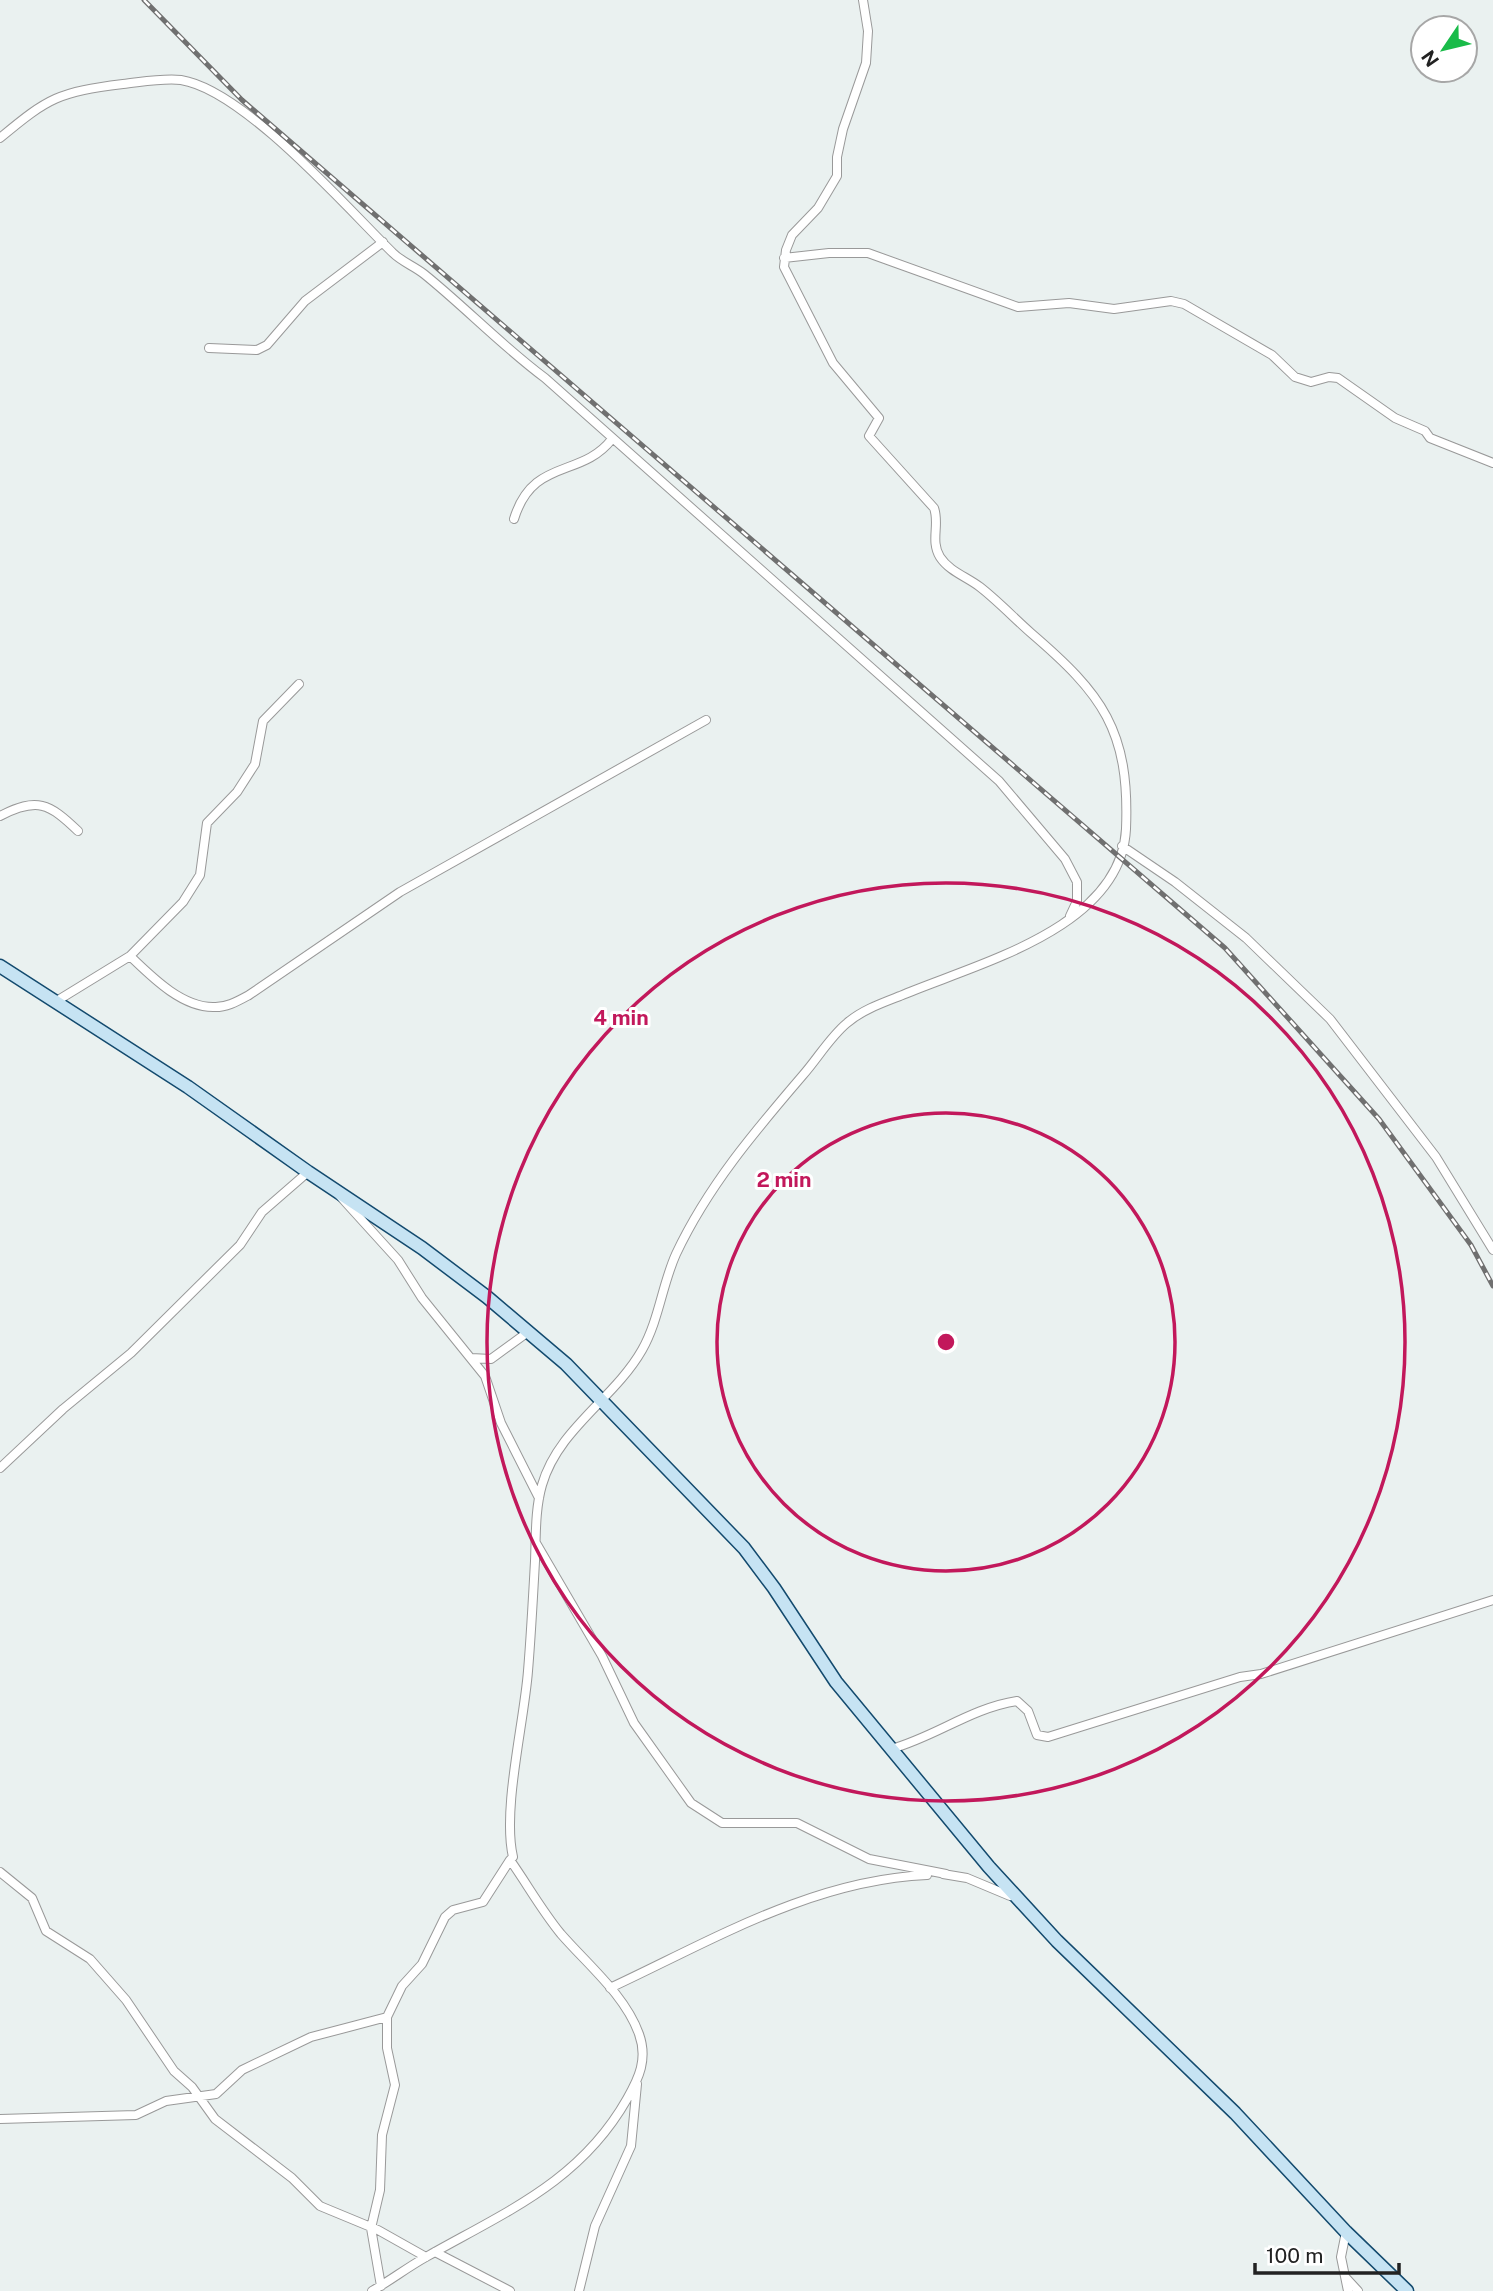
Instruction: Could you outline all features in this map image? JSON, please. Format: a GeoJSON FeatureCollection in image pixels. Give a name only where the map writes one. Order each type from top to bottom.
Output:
{"type":"FeatureCollection","features":[{"type":"Feature","properties":{"kind":"street"},"geometry":{"type":"LineString","coordinates":[[381,2286],[371,2228],[380,2190],[382,2135],[395,2085],[387,2048],[387,2017],[402,1986],[422,1964],[445,1917],[453,1910],[483,1902],[513,1857],[510,1838],[511,1809],[528,1670],[539,1498],[555,1456],[642,1350],[652,1328],[672,1263],[717,1180],[845,1024],[894,998],[1022,947],[1090,904],[1108,882],[1126,832],[1121,756],[1110,722],[1095,694],[1066,663],[981,588],[944,563],[935,543],[937,517],[934,508],[869,436],[879,418],[833,363],[789,277],[784,258],[792,235],[818,208],[837,176],[836,157],[843,129],[866,62],[868,31],[863,0]]}},
{"type":"Feature","properties":{"kind":"street"},"geometry":{"type":"LineString","coordinates":[[0,138],[54,97],[78,90],[154,80],[183,80],[223,99],[261,126],[327,184],[400,259],[422,272],[999,781],[1065,859],[1077,881],[1077,901],[1069,918]]}},
{"type":"Feature","properties":{"kind":"street"},"geometry":{"type":"LineString","coordinates":[[209,348],[246,350],[267,345],[305,301],[383,242]]}},
{"type":"Feature","properties":{"kind":"street"},"geometry":{"type":"LineString","coordinates":[[784,258],[829,253],[868,253],[1018,307],[1069,303],[1114,309],[1171,301],[1184,304],[1272,355],[1295,377],[1311,382],[1329,377],[1338,378],[1395,418],[1425,431],[1430,438],[1493,463]]}},
{"type":"Feature","properties":{"kind":"street"},"geometry":{"type":"LineString","coordinates":[[513,519],[525,492],[555,470],[597,456],[612,439]]}},
{"type":"Feature","properties":{"kind":"street"},"geometry":{"type":"LineString","coordinates":[[55,1002],[130,956],[166,921],[195,887],[200,875],[207,823],[237,792],[256,764],[263,721],[299,684]]}},
{"type":"Feature","properties":{"kind":"street"},"geometry":{"type":"LineString","coordinates":[[130,956],[157,982],[183,997],[212,1007],[230,1004],[249,995],[428,876],[706,720]]}},
{"type":"Feature","properties":{"kind":"street"},"geometry":{"type":"LineString","coordinates":[[0,816],[25,805],[46,806],[57,810],[78,831]]}},
{"type":"Feature","properties":{"kind":"street"},"geometry":{"type":"LineString","coordinates":[[1122,846],[1175,882],[1246,938],[1330,1019],[1436,1157],[1493,1250]]}},
{"type":"Feature","properties":{"kind":"street"},"geometry":{"type":"LineString","coordinates":[[0,966],[188,1087],[308,1172],[433,1255],[528,1332],[601,1398],[659,1463],[744,1548],[836,1682],[1019,1900],[1235,2113],[1346,2232],[1407,2291]]}},
{"type":"Feature","properties":{"kind":"street"},"geometry":{"type":"LineString","coordinates":[[0,1468],[57,1414],[131,1353],[240,1245],[261,1212],[308,1172]]}},
{"type":"Feature","properties":{"kind":"street"},"geometry":{"type":"LineString","coordinates":[[338,1192],[348,1207],[398,1260],[422,1298],[489,1384],[501,1423],[539,1498]]}},
{"type":"Feature","properties":{"kind":"street"},"geometry":{"type":"LineString","coordinates":[[471,1358],[491,1359],[528,1332]]}},
{"type":"Feature","properties":{"kind":"street"},"geometry":{"type":"LineString","coordinates":[[536,1542],[602,1656],[635,1723],[691,1803],[722,1823],[797,1822],[869,1859],[946,1874],[997,1888],[1019,1900]]}},
{"type":"Feature","properties":{"kind":"street"},"geometry":{"type":"LineString","coordinates":[[891,1749],[922,1741],[992,1705],[1017,1701],[1028,1711],[1037,1735],[1048,1737],[1240,1677],[1261,1674],[1493,1600]]}},
{"type":"Feature","properties":{"kind":"street"},"geometry":{"type":"LineString","coordinates":[[510,1860],[559,1932],[610,1988],[629,2016],[644,2049],[637,2081],[631,2146],[595,2226],[579,2291]]}},
{"type":"Feature","properties":{"kind":"street"},"geometry":{"type":"LineString","coordinates":[[0,1872],[32,1898],[46,1931],[90,1959],[127,2000],[174,2071],[199,2096],[215,2119],[292,2178],[320,2206],[371,2228],[426,2257]]}},
{"type":"Feature","properties":{"kind":"street"},"geometry":{"type":"LineString","coordinates":[[610,1988],[804,1899],[846,1887],[946,1874]]}},
{"type":"Feature","properties":{"kind":"street"},"geometry":{"type":"LineString","coordinates":[[0,2119],[136,2115],[166,2101],[216,2094],[242,2070],[311,2037],[387,2017]]}},
{"type":"Feature","properties":{"kind":"street"},"geometry":{"type":"LineString","coordinates":[[372,2291],[426,2257],[534,2197],[574,2167],[610,2129],[637,2081]]}},
{"type":"Feature","properties":{"kind":"street"},"geometry":{"type":"LineString","coordinates":[[1346,2232],[1341,2257],[1348,2291]]}},
{"type":"Feature","properties":{"kind":"street"},"geometry":{"type":"LineString","coordinates":[[435,2252],[510,2291]]}},
{"type":"Feature","properties":{"kind":"street"},"geometry":{"type":"LineString","coordinates":[[1344,2276],[1358,2291]]}},
{"type":"Feature","properties":{"kind":"railway"},"geometry":{"type":"LineString","coordinates":[[144,0],[242,100],[1225,948],[1379,1119],[1471,1245],[1493,1286]]}}]}
